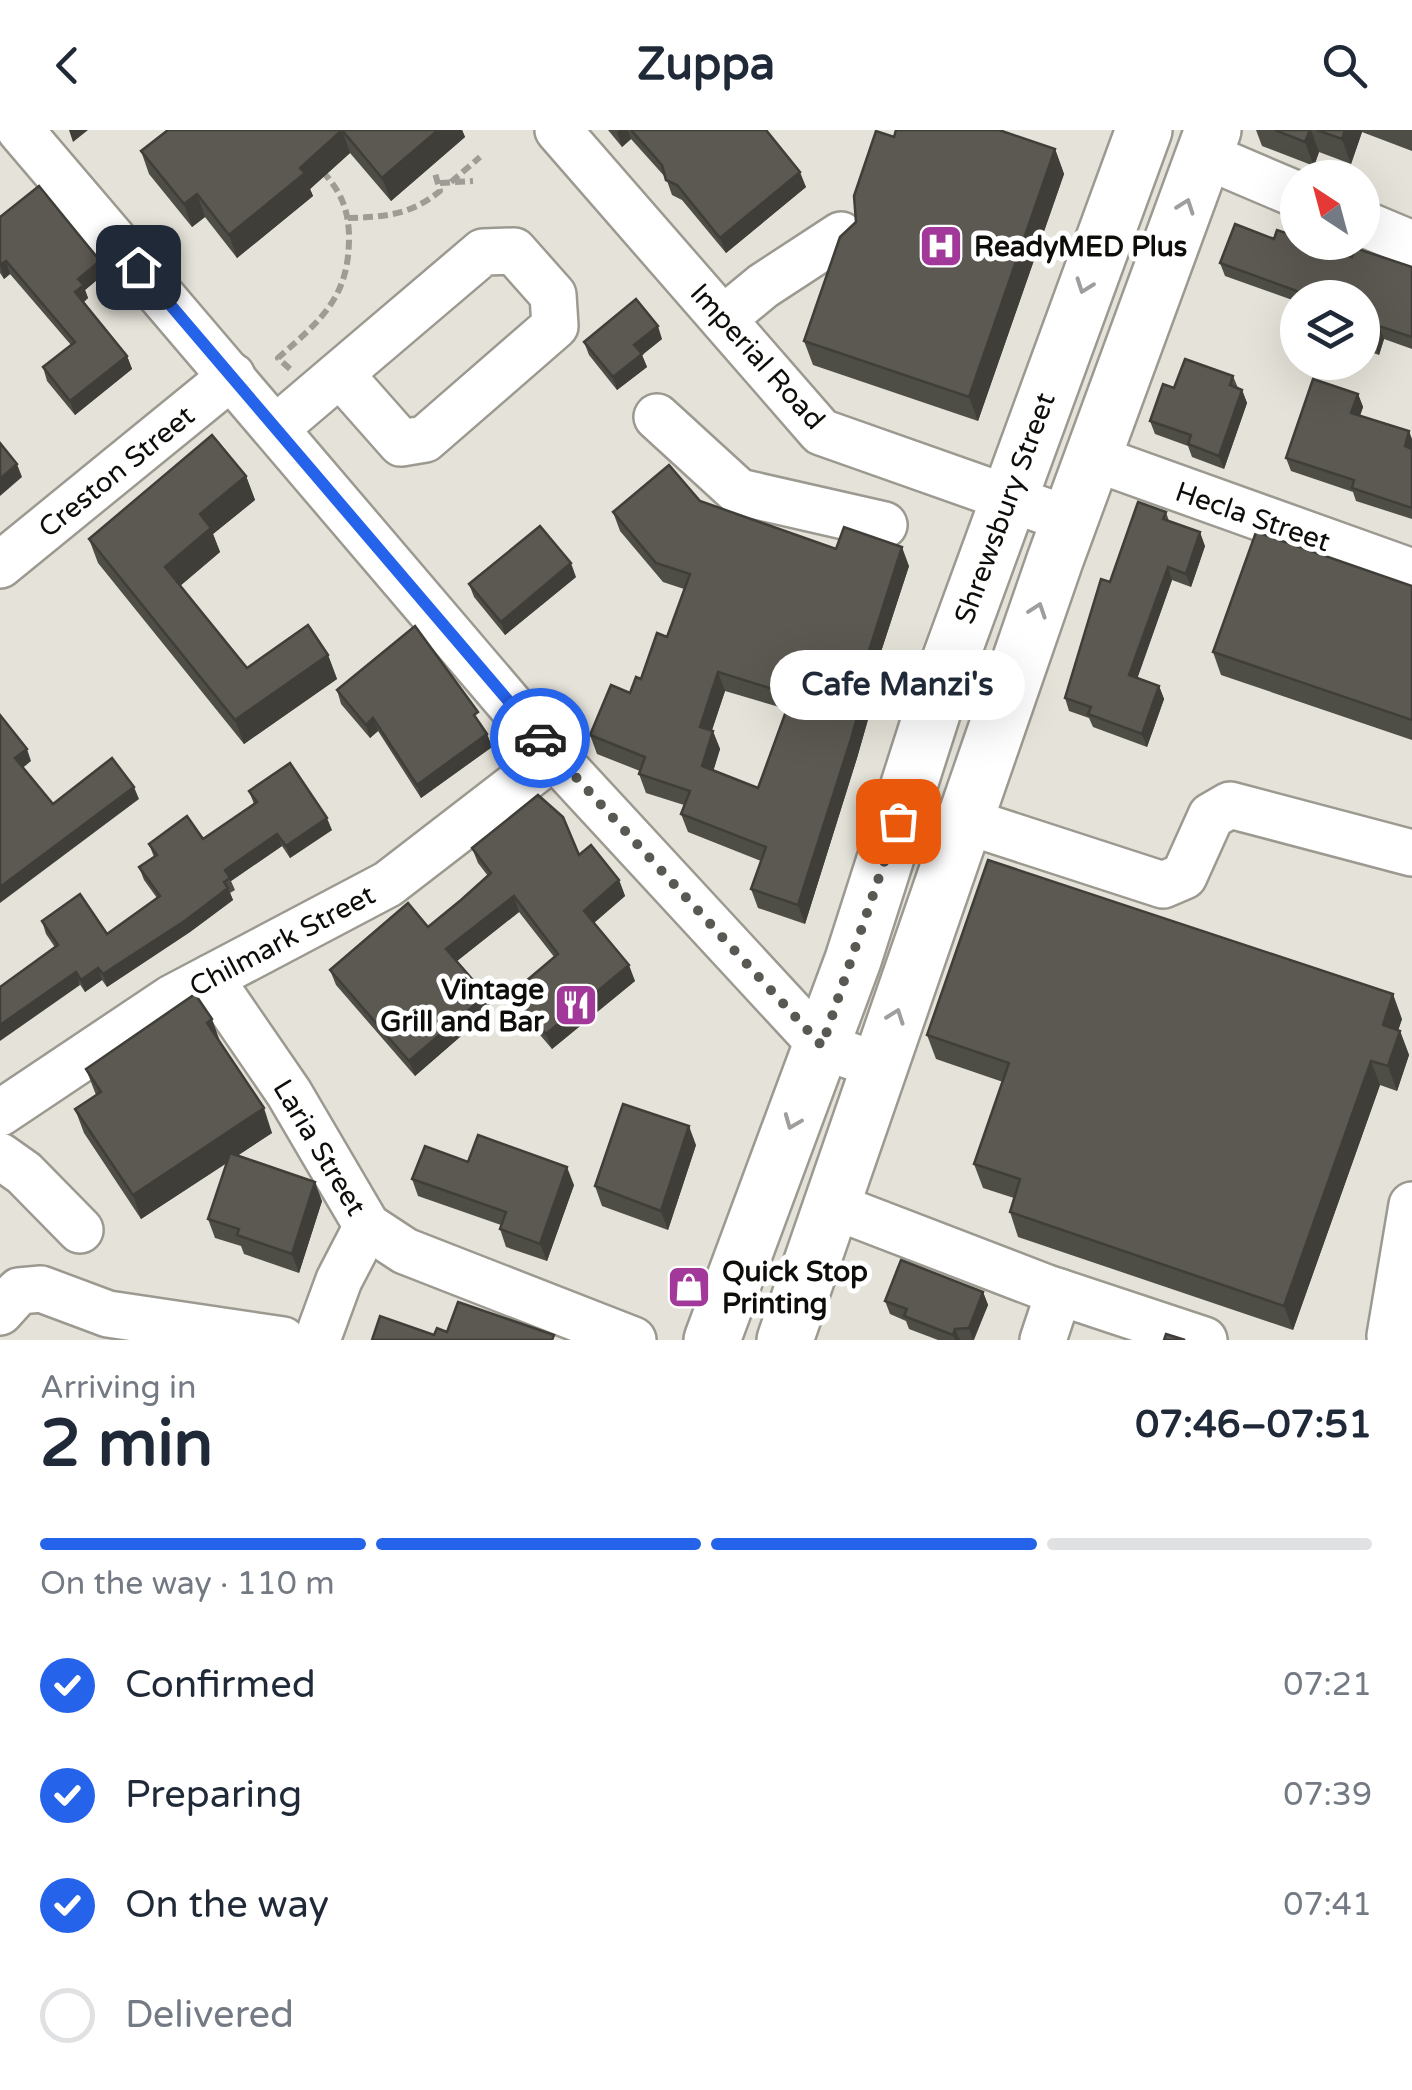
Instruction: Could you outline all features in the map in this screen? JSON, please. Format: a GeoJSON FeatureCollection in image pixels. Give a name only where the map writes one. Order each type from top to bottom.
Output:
{"type":"FeatureCollection","features":[{"type":"Feature","properties":{"kind":"main road","name":"Shrewsbury Street"},"geometry":{"type":"LineString","coordinates":[[712,1340],[822,1046],[942,682],[1144,130]]}},
{"type":"Feature","properties":{"kind":"main road"},"geometry":{"type":"LineString","coordinates":[[785,1340],[1070,520],[1209,143]]}},
{"type":"Feature","properties":{"kind":"street"},"geometry":{"type":"LineString","coordinates":[[20,130],[554,756],[822,1046],[878,1066]]}},
{"type":"Feature","properties":{"kind":"street","name":"Imperial Road"},"geometry":{"type":"LineString","coordinates":[[558,130],[821,432],[1070,520]]}},
{"type":"Feature","properties":{"kind":"street"},"geometry":{"type":"LineString","coordinates":[[1209,143],[1280,184]]}},
{"type":"Feature","properties":{"kind":"street"},"geometry":{"type":"LineString","coordinates":[[1380,231],[1412,244]]}},
{"type":"Feature","properties":{"kind":"street"},"geometry":{"type":"LineString","coordinates":[[723,320],[763,286],[841,235]]}},
{"type":"Feature","properties":{"kind":"street"},"geometry":{"type":"LineString","coordinates":[[276,428],[484,252],[514,251],[553,295],[554,326],[425,439],[401,443],[327,385]]}},
{"type":"Feature","properties":{"kind":"street","name":"Creston Street"},"geometry":{"type":"LineString","coordinates":[[0,565],[232,376]]}},
{"type":"Feature","properties":{"kind":"street"},"geometry":{"type":"LineString","coordinates":[[657,417],[739,492],[884,525]]}},
{"type":"Feature","properties":{"kind":"street"},"geometry":{"type":"LineString","coordinates":[[821,510],[844,440]]}},
{"type":"Feature","properties":{"kind":"street","name":"Hecla Street"},"geometry":{"type":"LineString","coordinates":[[1094,458],[1412,572]]}},
{"type":"Feature","properties":{"kind":"street","name":"Chilmark Street"},"geometry":{"type":"LineString","coordinates":[[0,1113],[172,998],[388,884],[554,756]]}},
{"type":"Feature","properties":{"kind":"street"},"geometry":{"type":"LineString","coordinates":[[966,821],[1014,840],[1163,884],[1184,876],[1211,816],[1230,805],[1412,853]]}},
{"type":"Feature","properties":{"kind":"street","name":"Laria Street"},"geometry":{"type":"LineString","coordinates":[[210,978],[289,1093],[367,1226],[405,1251],[614,1336]]}},
{"type":"Feature","properties":{"kind":"street"},"geometry":{"type":"LineString","coordinates":[[0,1156],[24,1173],[80,1230]]}},
{"type":"Feature","properties":{"kind":"street"},"geometry":{"type":"LineString","coordinates":[[830,1205],[1059,1292],[1204,1340]]}},
{"type":"Feature","properties":{"kind":"street"},"geometry":{"type":"LineString","coordinates":[[1390,1336],[1412,1205]]}},
{"type":"Feature","properties":{"kind":"street"},"geometry":{"type":"LineString","coordinates":[[318,1340],[339,1280],[367,1226]]}},
{"type":"Feature","properties":{"kind":"street"},"geometry":{"type":"LineString","coordinates":[[0,1312],[19,1291],[42,1289],[108,1314],[267,1339]]}},
{"type":"Feature","properties":{"kind":"street"},"geometry":{"type":"LineString","coordinates":[[1043,1340],[1059,1292]]}},
{"type":"Feature","properties":{"kind":"path"},"geometry":{"type":"LineString","coordinates":[[451,182],[480,157]]}},
{"type":"Feature","properties":{"kind":"path"},"geometry":{"type":"LineString","coordinates":[[318,168],[332,181],[348,218],[347,276],[336,300],[278,358],[327,385]]}},
{"type":"Feature","properties":{"kind":"path"},"geometry":{"type":"LineString","coordinates":[[348,218],[388,217],[423,205],[440,191],[435,173]]}},
{"type":"Feature","properties":{"kind":"path"},"geometry":{"type":"LineString","coordinates":[[440,183],[473,181]]}},
{"type":"Feature","properties":{"kind":"building"},"geometry":{"type":"Polygon","coordinates":[[[168,130],[342,130],[300,168],[305,173],[229,235],[197,194],[184,204],[141,151],[168,130]]]}},
{"type":"Feature","properties":{"kind":"building"},"geometry":{"type":"Polygon","coordinates":[[[342,130],[438,130],[382,178],[342,130]]]}},
{"type":"Feature","properties":{"kind":"building"},"geometry":{"type":"Polygon","coordinates":[[[631,130],[766,130],[800,172],[720,238],[677,185],[666,180],[662,165],[631,130]]]}},
{"type":"Feature","properties":{"kind":"building"},"geometry":{"type":"Polygon","coordinates":[[[896,130],[999,130],[1055,149],[969,397],[804,341],[840,237],[856,222],[854,196],[876,131],[894,137],[896,130]]]}},
{"type":"Feature","properties":{"kind":"building"},"geometry":{"type":"Polygon","coordinates":[[[1275,130],[1310,130],[1305,142],[1275,130]]]}},
{"type":"Feature","properties":{"kind":"building"},"geometry":{"type":"Polygon","coordinates":[[[1317,130],[1345,130],[1342,139],[1317,130]]]}},
{"type":"Feature","properties":{"kind":"building"},"geometry":{"type":"Polygon","coordinates":[[[39,186],[100,261],[78,279],[84,285],[75,292],[127,356],[70,401],[43,367],[75,342],[6,261],[0,265],[0,217],[39,186]]]}},
{"type":"Feature","properties":{"kind":"building"},"geometry":{"type":"Polygon","coordinates":[[[1235,224],[1274,239],[1280,231],[1280,260],[1380,260],[1380,256],[1412,267],[1412,337],[1380,326],[1380,280],[1280,280],[1280,285],[1220,263],[1235,224]]]}},
{"type":"Feature","properties":{"kind":"building"},"geometry":{"type":"Polygon","coordinates":[[[636,299],[658,326],[634,345],[642,354],[613,377],[584,342],[636,299]]]}},
{"type":"Feature","properties":{"kind":"building"},"geometry":{"type":"Polygon","coordinates":[[[1185,359],[1233,376],[1230,385],[1242,390],[1219,456],[1188,444],[1191,435],[1150,421],[1163,384],[1174,388],[1185,359]]]}},
{"type":"Feature","properties":{"kind":"building"},"geometry":{"type":"Polygon","coordinates":[[[1313,380],[1358,394],[1351,413],[1409,431],[1405,446],[1412,449],[1412,508],[1352,488],[1354,480],[1286,458],[1313,380]]]}},
{"type":"Feature","properties":{"kind":"building"},"geometry":{"type":"Polygon","coordinates":[[[212,435],[246,476],[200,514],[211,528],[165,567],[247,668],[308,625],[328,655],[235,720],[89,539],[212,435]]]}},
{"type":"Feature","properties":{"kind":"building"},"geometry":{"type":"Polygon","coordinates":[[[0,443],[17,464],[0,479],[0,443]]]}},
{"type":"Feature","properties":{"kind":"building"},"geometry":{"type":"Polygon","coordinates":[[[669,465],[700,501],[836,549],[844,527],[902,547],[868,654],[874,656],[851,739],[798,905],[751,889],[766,847],[681,814],[690,791],[639,774],[645,757],[590,735],[611,685],[630,693],[636,677],[641,679],[657,633],[667,637],[690,574],[656,563],[613,512],[669,465]],[[718,672],[700,727],[713,731],[702,766],[758,788],[792,695],[718,672]]]}},
{"type":"Feature","properties":{"kind":"building"},"geometry":{"type":"Polygon","coordinates":[[[1138,502],[1166,512],[1163,519],[1200,532],[1186,574],[1168,567],[1129,675],[1159,686],[1142,734],[1088,714],[1091,707],[1065,698],[1101,579],[1110,582],[1138,502]]]}},
{"type":"Feature","properties":{"kind":"building"},"geometry":{"type":"Polygon","coordinates":[[[540,526],[571,563],[501,622],[469,584],[540,526]]]}},
{"type":"Feature","properties":{"kind":"building"},"geometry":{"type":"Polygon","coordinates":[[[1256,532],[1412,586],[1412,720],[1213,652],[1256,532]]]}},
{"type":"Feature","properties":{"kind":"building"},"geometry":{"type":"Polygon","coordinates":[[[415,626],[478,712],[474,715],[487,734],[417,785],[373,718],[366,725],[337,690],[415,626]]]}},
{"type":"Feature","properties":{"kind":"building"},"geometry":{"type":"Polygon","coordinates":[[[0,715],[27,749],[15,758],[53,804],[112,758],[134,787],[0,887],[0,715]]]}},
{"type":"Feature","properties":{"kind":"building"},"geometry":{"type":"Polygon","coordinates":[[[290,763],[327,818],[286,846],[277,834],[225,870],[230,878],[224,882],[228,888],[186,920],[103,974],[98,968],[81,980],[76,972],[0,1025],[0,987],[58,945],[42,921],[80,894],[107,934],[160,896],[139,867],[157,855],[149,844],[187,816],[203,839],[257,802],[249,791],[290,763]]]}},
{"type":"Feature","properties":{"kind":"building"},"geometry":{"type":"Polygon","coordinates":[[[538,795],[563,817],[579,855],[591,845],[619,880],[584,911],[629,965],[546,1034],[512,993],[558,954],[514,896],[446,949],[486,995],[409,1061],[330,970],[408,903],[428,927],[461,900],[491,873],[472,848],[538,795]]]}},
{"type":"Feature","properties":{"kind":"building"},"geometry":{"type":"Polygon","coordinates":[[[988,860],[1393,994],[1383,1025],[1400,1031],[1388,1066],[1371,1061],[1284,1306],[1010,1212],[1020,1179],[974,1164],[1009,1063],[927,1035],[988,860]]]}},
{"type":"Feature","properties":{"kind":"building"},"geometry":{"type":"Polygon","coordinates":[[[195,994],[212,1019],[207,1023],[264,1108],[133,1195],[75,1109],[101,1092],[86,1069],[195,994]]]}},
{"type":"Feature","properties":{"kind":"building"},"geometry":{"type":"Polygon","coordinates":[[[623,1104],[689,1126],[661,1211],[595,1186],[623,1104]]]}},
{"type":"Feature","properties":{"kind":"building"},"geometry":{"type":"Polygon","coordinates":[[[478,1135],[567,1167],[540,1244],[500,1229],[506,1212],[412,1179],[425,1146],[468,1162],[478,1135]]]}},
{"type":"Feature","properties":{"kind":"building"},"geometry":{"type":"Polygon","coordinates":[[[230,1153],[315,1182],[292,1254],[237,1235],[239,1229],[208,1219],[230,1153]]]}},
{"type":"Feature","properties":{"kind":"building"},"geometry":{"type":"Polygon","coordinates":[[[901,1260],[983,1292],[969,1328],[955,1329],[953,1335],[904,1316],[907,1309],[885,1301],[901,1260]]]}},
{"type":"Feature","properties":{"kind":"building"},"geometry":{"type":"Polygon","coordinates":[[[458,1302],[554,1335],[552,1340],[372,1340],[380,1316],[434,1335],[437,1328],[447,1332],[458,1302]]]}},
{"type":"Feature","properties":{"kind":"building"},"geometry":{"type":"Polygon","coordinates":[[[1166,1334],[1185,1340],[1164,1340],[1166,1334]]]}},
{"type":"Feature","properties":{"kind":"way so far"},"geometry":{"type":"LineString","coordinates":[[540,738],[822,1046],[898,821]]}},
{"type":"Feature","properties":{"kind":"place","name":"ReadyMED Plus"},"geometry":{"type":"Point","coordinates":[941,246]}},
{"type":"Feature","properties":{"kind":"place","name":"Cafe Manzi's"},"geometry":{"type":"Point","coordinates":[898,821]}},
{"type":"Feature","properties":{"kind":"place","name":"Vintage Grill and Bar"},"geometry":{"type":"Point","coordinates":[576,1005]}},
{"type":"Feature","properties":{"kind":"place","name":"Quick Stop Printing"},"geometry":{"type":"Point","coordinates":[689,1287]}},
{"type":"Feature","properties":{"kind":"route"},"geometry":{"type":"LineString","coordinates":[[138,267],[540,738]]}}]}
